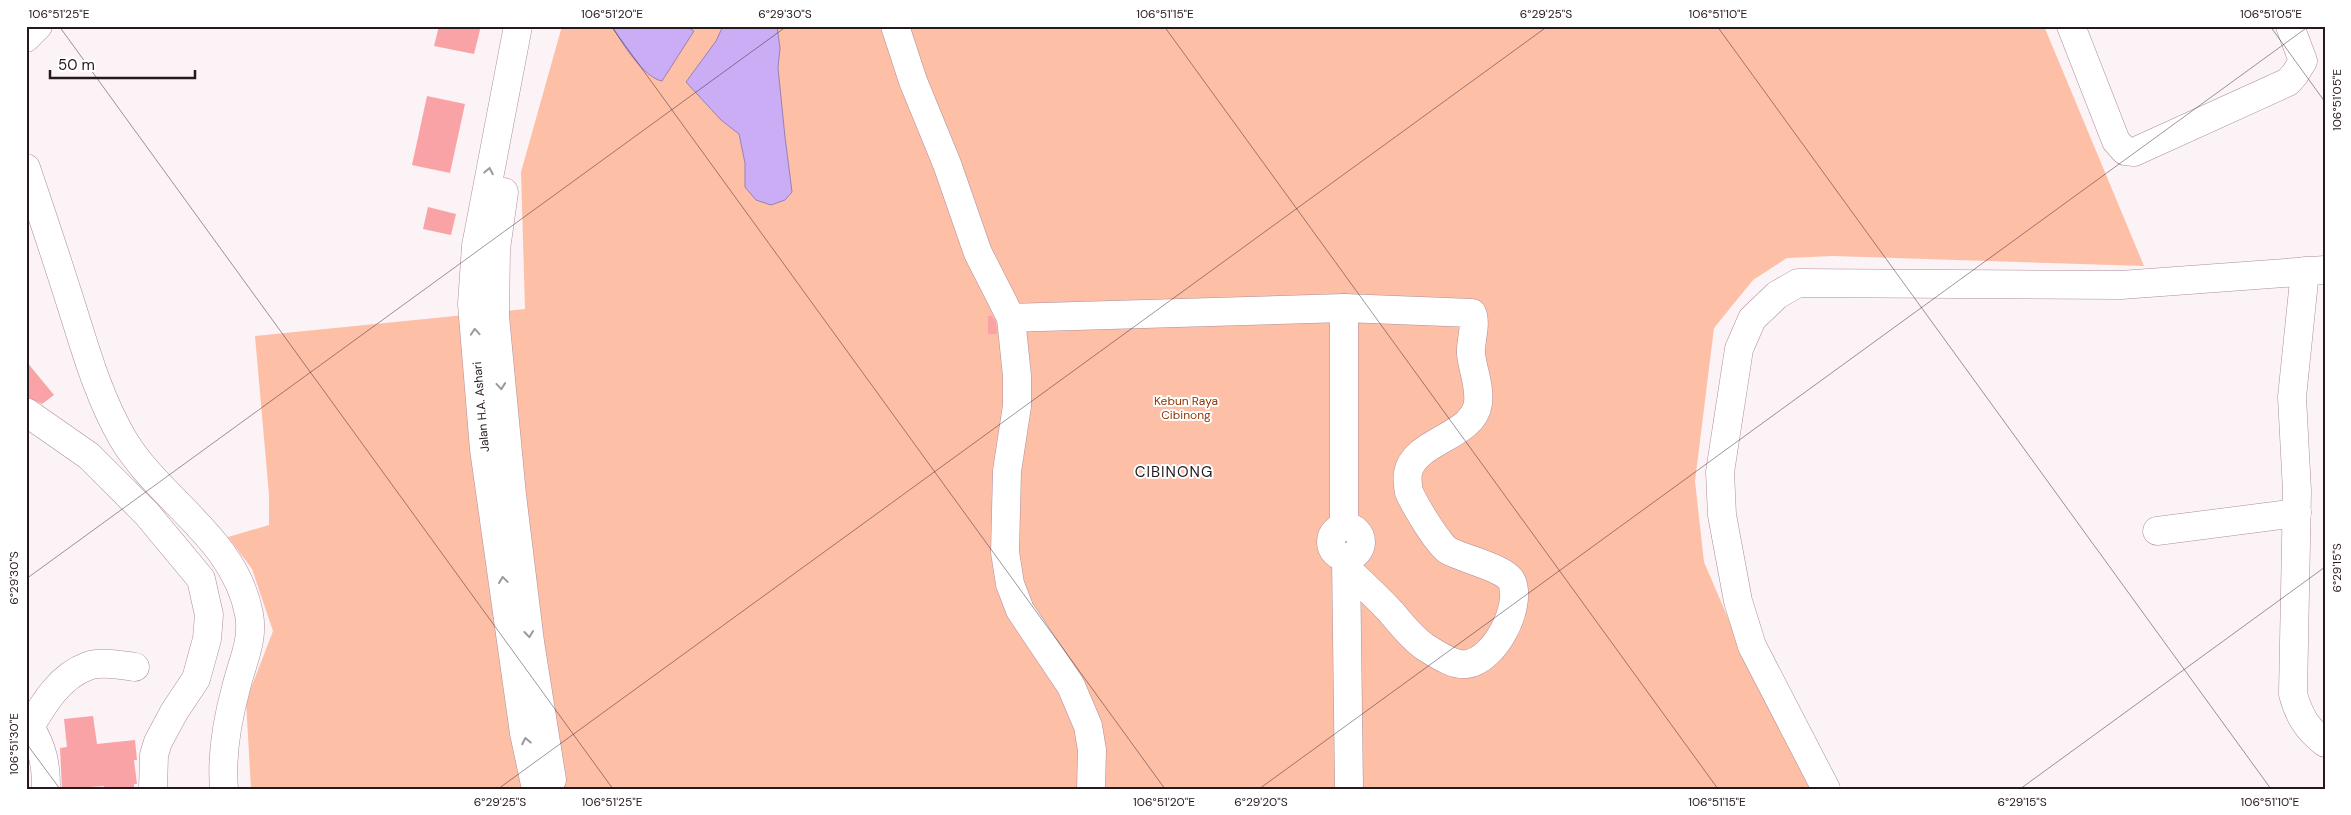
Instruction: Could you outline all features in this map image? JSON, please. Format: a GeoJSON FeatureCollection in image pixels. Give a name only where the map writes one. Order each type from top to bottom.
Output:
{"type":"FeatureCollection","features":[{"type":"Feature","properties":{"kind":"street"},"geometry":{"type":"LineString","coordinates":[[26,38],[38,26]]}},
{"type":"Feature","properties":{"kind":"street","name":"Jalan H.A. Ashari"},"geometry":{"type":"LineString","coordinates":[[518,26],[486,247],[495,316],[512,495],[530,642],[554,789]]}},
{"type":"Feature","properties":{"kind":"street","name":"Jalan H.A. Ashari"},"geometry":{"type":"LineString","coordinates":[[536,26],[509,167],[472,304],[484,449],[524,733],[536,789]]}},
{"type":"Feature","properties":{"kind":"street"},"geometry":{"type":"LineString","coordinates":[[895,26],[913,81],[947,164],[978,253],[1011,318],[1017,376],[1017,406],[1007,471],[1005,552],[1010,584],[1020,610],[1067,679],[1088,726],[1092,750],[1091,789]]}},
{"type":"Feature","properties":{"kind":"street"},"geometry":{"type":"LineString","coordinates":[[2071,26],[2116,142],[2125,151],[2134,152],[2288,82],[2296,74],[2303,60],[2290,26]]}},
{"type":"Feature","properties":{"kind":"street"},"geometry":{"type":"LineString","coordinates":[[26,168],[93,376],[116,425],[138,463],[214,541],[242,588],[249,615],[251,639],[228,719],[224,747],[224,789]]}},
{"type":"Feature","properties":{"kind":"street"},"geometry":{"type":"LineString","coordinates":[[1826,789],[1752,646],[1738,601],[1722,515],[1720,472],[1739,349],[1752,319],[1777,295],[1798,283],[2121,286],[2315,271],[2292,397],[2297,513],[2293,694],[2298,712],[2309,731],[2325,743]]}},
{"type":"Feature","properties":{"kind":"street"},"geometry":{"type":"LineString","coordinates":[[1011,318],[1344,308],[1472,314],[1474,318],[1471,348],[1478,404],[1467,422],[1430,446],[1414,460],[1408,472],[1408,491],[1424,518],[1447,550],[1477,564],[1504,572],[1512,581],[1515,597],[1511,614],[1499,640],[1480,659],[1466,664],[1444,658],[1420,643],[1347,563]]}},
{"type":"Feature","properties":{"kind":"street"},"geometry":{"type":"LineString","coordinates":[[1344,308],[1344,527],[1354,529],[1361,541],[1355,554],[1347,563],[1349,789]]}},
{"type":"Feature","properties":{"kind":"street"},"geometry":{"type":"LineString","coordinates":[[26,412],[89,456],[147,514],[201,579],[209,615],[207,639],[196,679],[174,712],[158,742],[154,755],[153,789]]}},
{"type":"Feature","properties":{"kind":"street"},"geometry":{"type":"LineString","coordinates":[[2157,531],[2297,513]]}},
{"type":"Feature","properties":{"kind":"street"},"geometry":{"type":"LineString","coordinates":[[46,789],[46,774],[40,745],[28,729],[57,686],[88,666],[100,664],[135,667]]}},
{"type":"Feature","properties":{"kind":"green space","name":"Kebun Raya Cibinong"},"geometry":{"type":"Polygon","coordinates":[[[562,26],[2044,26],[2144,266],[1833,256],[1787,258],[1753,280],[1714,328],[1695,481],[1704,562],[1731,625],[1811,789],[251,789],[246,701],[273,631],[252,569],[228,537],[269,525],[269,495],[255,336],[525,309],[521,172],[562,26]]]}},
{"type":"Feature","properties":{"kind":"shaded area"},"geometry":{"type":"Polygon","coordinates":[[[612,26],[685,26],[694,31],[662,81],[648,73],[641,66],[627,50],[612,26]]]}},
{"type":"Feature","properties":{"kind":"shaded area"},"geometry":{"type":"Polygon","coordinates":[[[723,26],[777,26],[780,48],[778,68],[792,192],[785,200],[771,205],[756,200],[745,187],[745,163],[739,134],[721,120],[686,82],[716,41],[723,26]]]}},
{"type":"Feature","properties":{"kind":"building"},"geometry":{"type":"Polygon","coordinates":[[[439,26],[481,26],[474,54],[434,46],[439,26]]]}},
{"type":"Feature","properties":{"kind":"building"},"geometry":{"type":"Polygon","coordinates":[[[427,96],[465,104],[450,173],[412,165],[427,96]]]}},
{"type":"Feature","properties":{"kind":"building"},"geometry":{"type":"Polygon","coordinates":[[[428,207],[456,214],[451,235],[423,229],[428,207]]]}},
{"type":"Feature","properties":{"kind":"building"},"geometry":{"type":"Polygon","coordinates":[[[988,316],[992,316],[996,322],[997,334],[988,334],[988,316]]]}},
{"type":"Feature","properties":{"kind":"building"},"geometry":{"type":"Polygon","coordinates":[[[26,361],[54,395],[42,404],[26,397],[26,361]]]}},
{"type":"Feature","properties":{"kind":"building"},"geometry":{"type":"Polygon","coordinates":[[[93,716],[97,744],[135,740],[137,760],[134,760],[137,784],[134,784],[134,789],[105,789],[104,786],[62,789],[60,748],[67,747],[64,719],[93,716]]]}},
{"type":"Feature","properties":{"kind":"district","name":"CIBINONG"},"geometry":{"type":"Point","coordinates":[1174,472]}}]}
